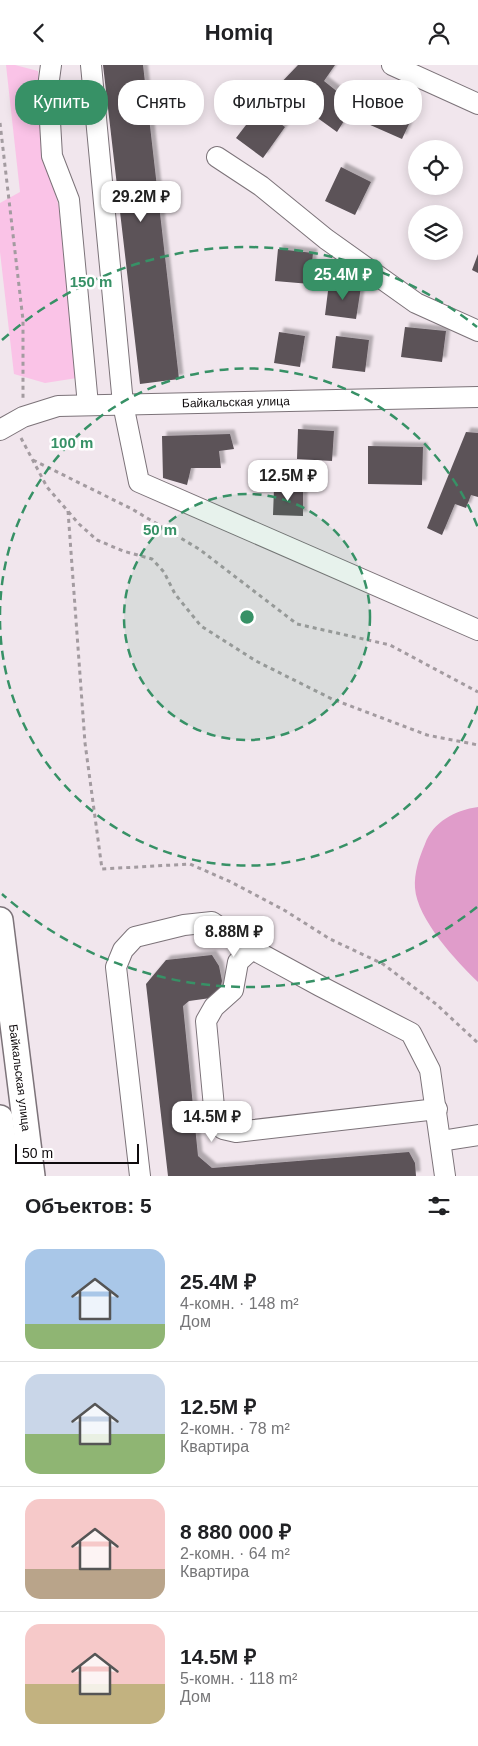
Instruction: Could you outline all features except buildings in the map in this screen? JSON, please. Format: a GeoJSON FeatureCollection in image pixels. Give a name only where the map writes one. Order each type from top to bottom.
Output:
{"type":"FeatureCollection","features":[{"type":"Feature","properties":{"kind":"main road","name":"Байкальская улица"},"geometry":{"type":"LineString","coordinates":[[0,920],[32,1176]]}},
{"type":"Feature","properties":{"kind":"main road","name":"Байкальская улица"},"geometry":{"type":"LineString","coordinates":[[0,1118],[8,1176]]}},
{"type":"Feature","properties":{"kind":"street"},"geometry":{"type":"LineString","coordinates":[[51,65],[48,87],[52,156],[69,199],[88,405]]}},
{"type":"Feature","properties":{"kind":"street"},"geometry":{"type":"LineString","coordinates":[[90,65],[123,403],[139,482],[478,630]]}},
{"type":"Feature","properties":{"kind":"street"},"geometry":{"type":"LineString","coordinates":[[392,65],[478,104]]}},
{"type":"Feature","properties":{"kind":"street"},"geometry":{"type":"LineString","coordinates":[[218,157],[260,186],[326,239],[416,303],[478,331]]}},
{"type":"Feature","properties":{"kind":"street","name":"Байкальская улица"},"geometry":{"type":"LineString","coordinates":[[8,433],[23,417],[58,406],[123,403],[478,397]]}},
{"type":"Feature","properties":{"kind":"street"},"geometry":{"type":"LineString","coordinates":[[140,1176],[116,967],[123,950],[134,937],[184,925],[212,922],[252,949],[411,1033],[430,1070],[445,1176]]}},
{"type":"Feature","properties":{"kind":"street"},"geometry":{"type":"LineString","coordinates":[[252,949],[238,962],[233,990],[214,1007],[206,1021],[215,1118],[223,1129],[236,1133],[437,1109]]}},
{"type":"Feature","properties":{"kind":"street"},"geometry":{"type":"LineString","coordinates":[[441,1141],[478,1135]]}},
{"type":"Feature","properties":{"kind":"path"},"geometry":{"type":"LineString","coordinates":[[0,123],[23,320],[23,417]]}},
{"type":"Feature","properties":{"kind":"path"},"geometry":{"type":"LineString","coordinates":[[8,433],[22,439],[47,487],[97,540],[123,551],[152,559],[164,572],[175,594],[201,625],[256,661],[332,699],[427,735],[478,745]]}},
{"type":"Feature","properties":{"kind":"path"},"geometry":{"type":"LineString","coordinates":[[33,460],[132,509],[199,549],[298,624],[390,645],[478,691]]}},
{"type":"Feature","properties":{"kind":"path"},"geometry":{"type":"LineString","coordinates":[[68,511],[85,743],[102,869],[190,864],[231,882],[284,909],[330,939],[383,964],[436,1003],[478,1043]]}},
{"type":"Feature","properties":{"kind":"shaded area"},"geometry":{"type":"Polygon","coordinates":[[[6,65],[15,65],[38,71],[39,80],[15,80],[15,125],[43,125],[47,165],[59,207],[77,378],[45,383],[14,374],[0,252],[0,203],[20,192],[6,65]]]}},
{"type":"Feature","properties":{"kind":"shaded area"},"geometry":{"type":"Polygon","coordinates":[[[478,807],[478,982],[449,952],[430,926],[417,900],[415,882],[421,855],[433,829],[453,814],[478,807]]]}}]}
